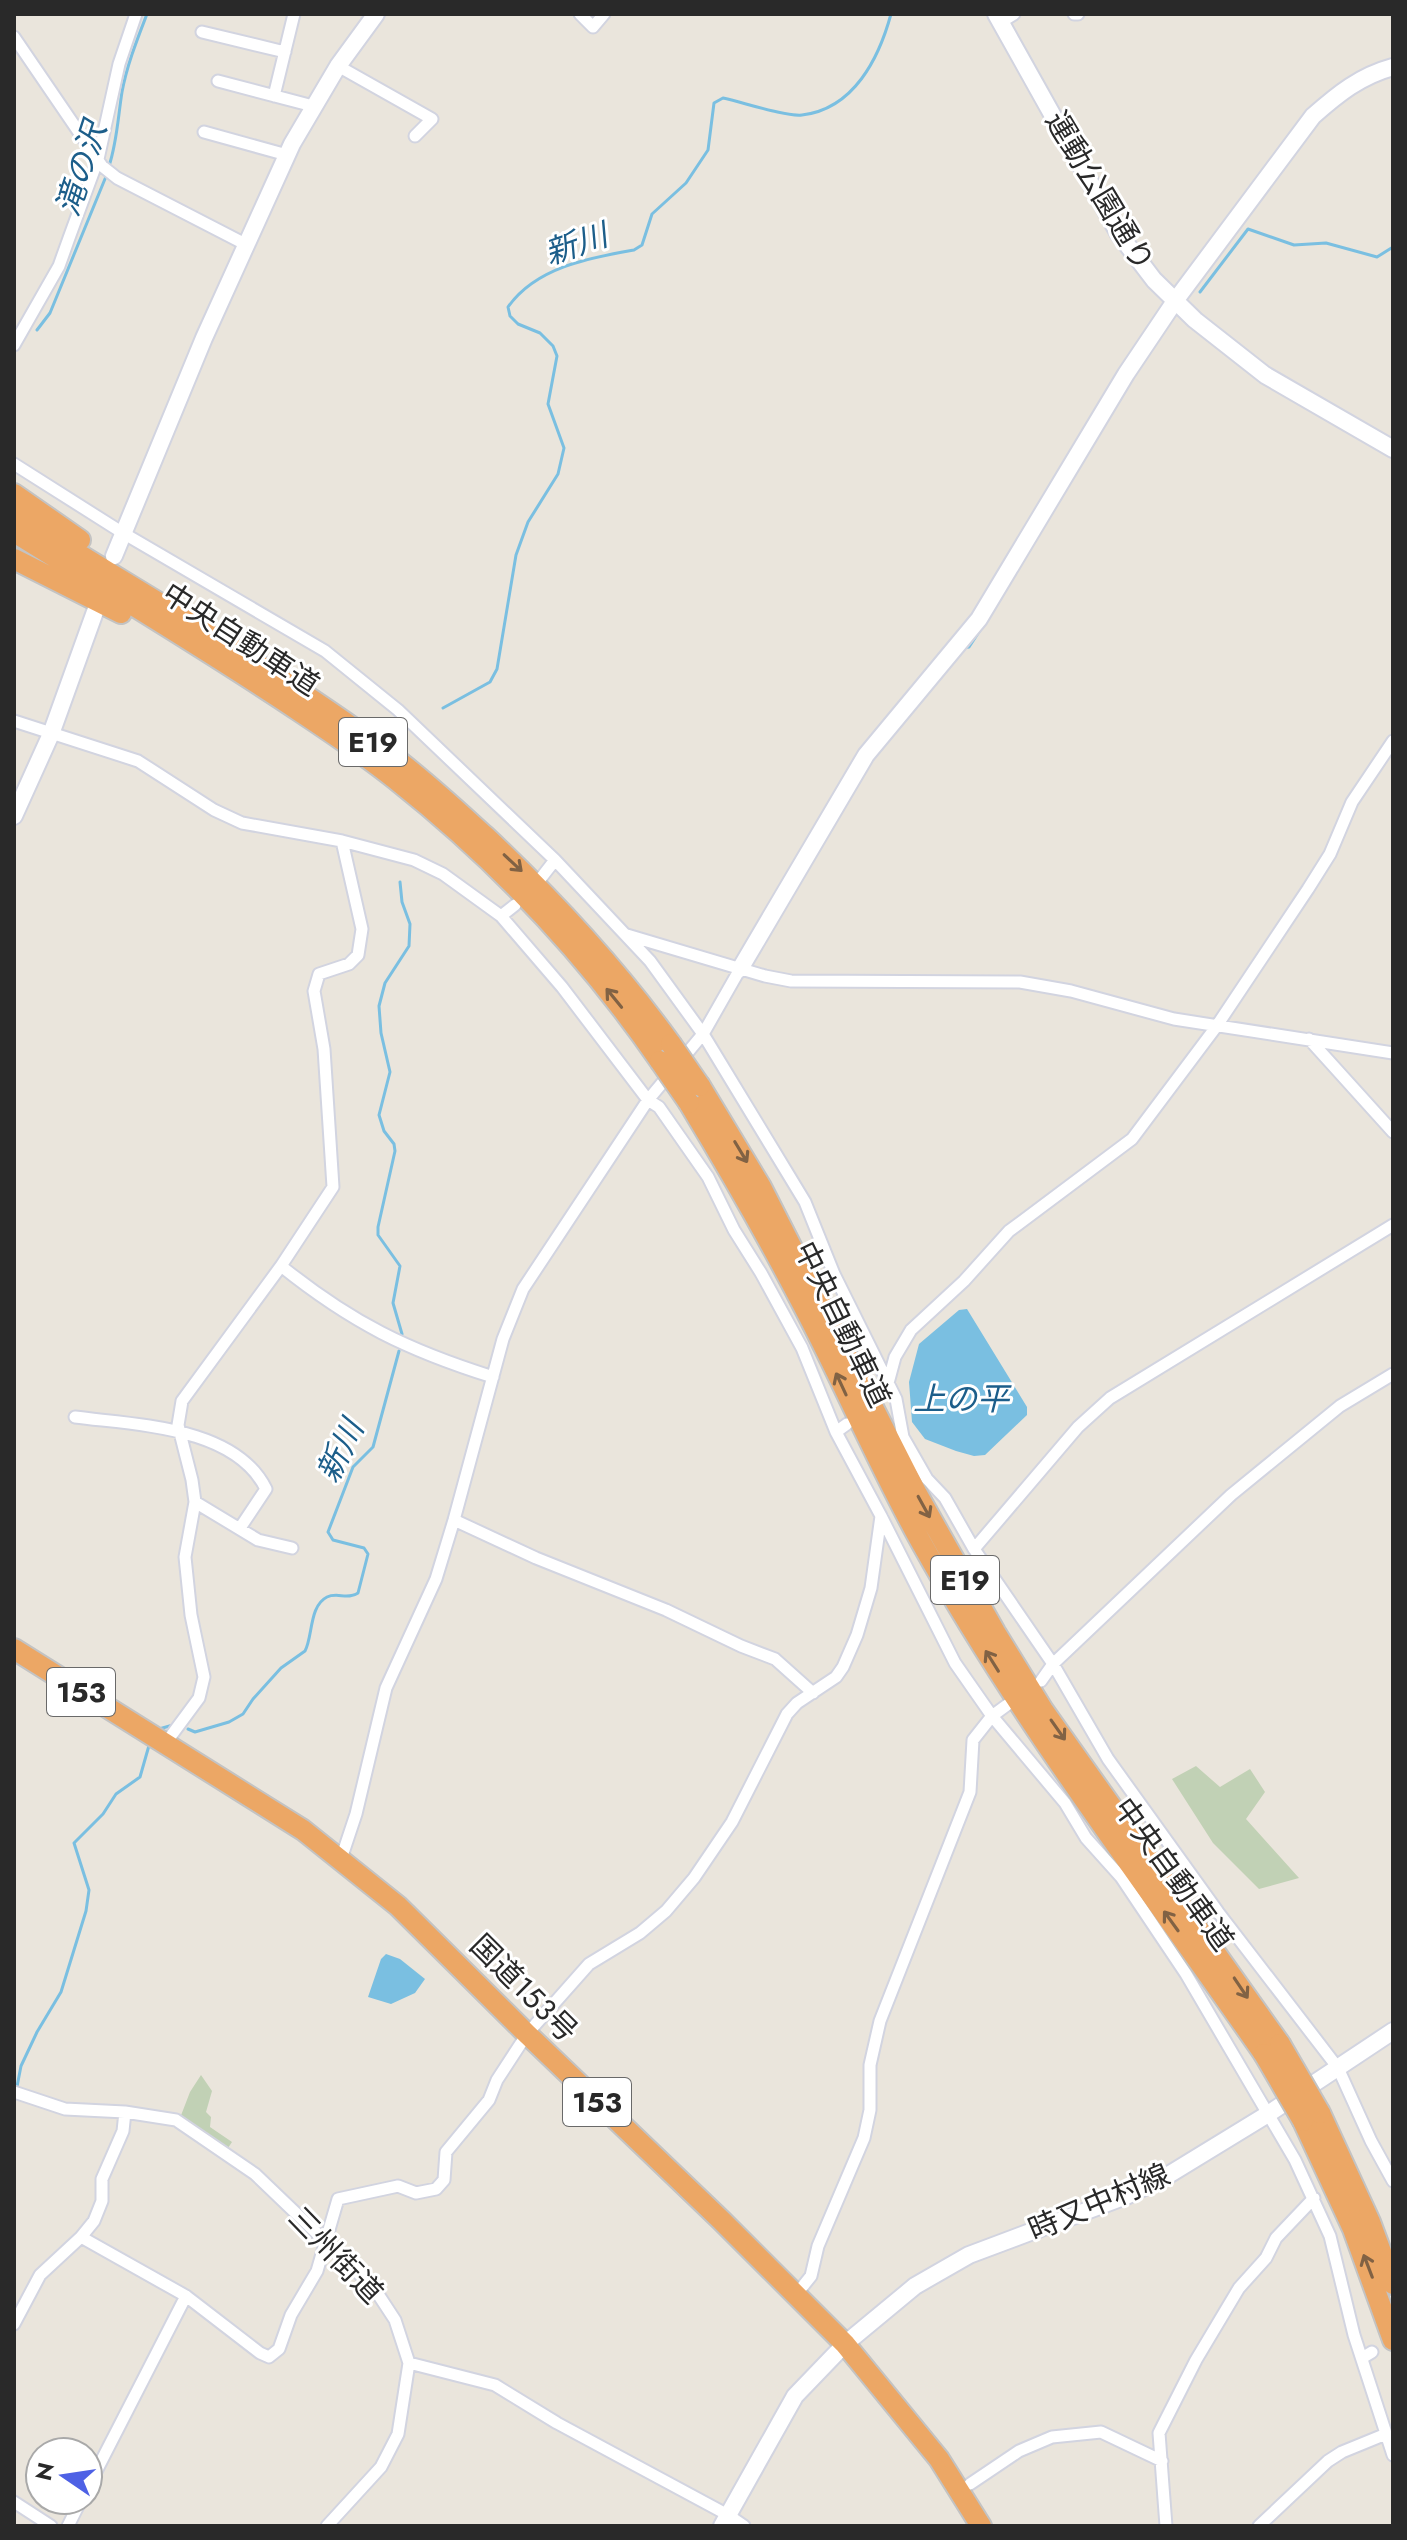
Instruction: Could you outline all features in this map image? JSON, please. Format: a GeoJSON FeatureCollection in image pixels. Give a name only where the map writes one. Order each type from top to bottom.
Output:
{"type":"FeatureCollection","features":[{"type":"Feature","properties":{"kind":"highway"},"geometry":{"type":"LineString","coordinates":[[14,494],[99,554],[249,647],[274,675]]}},
{"type":"Feature","properties":{"kind":"highway","name":"中央自動車道"},"geometry":{"type":"LineString","coordinates":[[14,514],[274,675],[391,755],[500,850],[582,933],[761,1187],[902,1465],[995,1632],[1043,1710],[1272,2049],[1370,2222],[1393,2284]]}},
{"type":"Feature","properties":{"kind":"highway","name":"中央自動車道"},"geometry":{"type":"LineString","coordinates":[[14,532],[225,662],[395,778],[509,882],[561,935],[665,1053]]}},
{"type":"Feature","properties":{"kind":"highway"},"geometry":{"type":"LineString","coordinates":[[14,559],[134,619],[327,730]]}},
{"type":"Feature","properties":{"kind":"highway","name":"国道153号"},"geometry":{"type":"LineString","coordinates":[[14,1649],[263,1804],[341,1859],[398,1906],[845,2344],[931,2448],[981,2526]]}},
{"type":"Feature","properties":{"kind":"highway","name":"中央自動車道"},"geometry":{"type":"LineString","coordinates":[[1311,2117],[1393,2340]]}},
{"type":"Feature","properties":{"kind":"street"},"geometry":{"type":"LineString","coordinates":[[14,345],[59,266],[100,162],[119,64],[136,14]]}},
{"type":"Feature","properties":{"kind":"street"},"geometry":{"type":"LineString","coordinates":[[274,96],[294,14]]}},
{"type":"Feature","properties":{"kind":"street"},"geometry":{"type":"LineString","coordinates":[[114,556],[204,338],[287,155],[338,66],[376,14]]}},
{"type":"Feature","properties":{"kind":"street"},"geometry":{"type":"LineString","coordinates":[[580,14],[593,27],[604,14]]}},
{"type":"Feature","properties":{"kind":"street","name":"運動公園通り"},"geometry":{"type":"LineString","coordinates":[[1003,17],[1119,234],[1154,280],[1265,375],[1393,449]]}},
{"type":"Feature","properties":{"kind":"street"},"geometry":{"type":"LineString","coordinates":[[202,32],[285,52]]}},
{"type":"Feature","properties":{"kind":"street"},"geometry":{"type":"LineString","coordinates":[[14,37],[100,162],[113,175],[218,233],[247,245]]}},
{"type":"Feature","properties":{"kind":"street"},"geometry":{"type":"LineString","coordinates":[[338,66],[432,119],[415,136]]}},
{"type":"Feature","properties":{"kind":"street"},"geometry":{"type":"LineString","coordinates":[[341,1859],[356,1814],[386,1688],[436,1579],[503,1339],[523,1289],[648,1100],[703,1034],[866,755],[979,619],[1126,374],[1175,301],[1313,116],[1339,92],[1372,73],[1393,67]]}},
{"type":"Feature","properties":{"kind":"street"},"geometry":{"type":"LineString","coordinates":[[218,81],[313,106]]}},
{"type":"Feature","properties":{"kind":"street"},"geometry":{"type":"LineString","coordinates":[[204,132],[287,155]]}},
{"type":"Feature","properties":{"kind":"street"},"geometry":{"type":"LineString","coordinates":[[14,464],[123,533],[325,651],[398,710],[555,860],[650,961],[703,1034],[805,1202],[834,1274],[896,1399],[903,1437],[927,1479],[945,1498],[974,1549],[1053,1664],[1108,1759],[1218,1912],[1338,2068],[1393,2181]]}},
{"type":"Feature","properties":{"kind":"street"},"geometry":{"type":"LineString","coordinates":[[14,816],[51,734],[96,609]]}},
{"type":"Feature","properties":{"kind":"street"},"geometry":{"type":"LineString","coordinates":[[14,721],[138,761],[214,810],[242,823],[342,841],[414,860],[443,874],[501,916],[562,987],[648,1100],[659,1107],[708,1177],[734,1230],[802,1348],[836,1432],[955,1663],[992,1716],[1065,1803],[1086,1838],[1121,1877],[1186,1974],[1314,2198],[1330,2236],[1367,2355],[1393,2455]]}},
{"type":"Feature","properties":{"kind":"street"},"geometry":{"type":"LineString","coordinates":[[875,1397],[888,1383],[895,1357],[911,1330],[964,1281],[1009,1231],[1132,1139],[1216,1027],[1308,889],[1330,854],[1352,802],[1393,741]]}},
{"type":"Feature","properties":{"kind":"street"},"geometry":{"type":"LineString","coordinates":[[157,1739],[199,1698],[204,1677],[191,1615],[185,1557],[195,1502],[179,1431],[182,1401],[281,1266],[333,1187],[324,1049],[314,991],[319,974],[349,964],[358,955],[362,929],[342,841]]}},
{"type":"Feature","properties":{"kind":"street"},"geometry":{"type":"LineString","coordinates":[[541,878],[555,860]]}},
{"type":"Feature","properties":{"kind":"street"},"geometry":{"type":"LineString","coordinates":[[501,916],[515,905]]}},
{"type":"Feature","properties":{"kind":"street"},"geometry":{"type":"LineString","coordinates":[[627,935],[791,981],[1020,982],[1071,991],[1216,1027],[1393,1053]]}},
{"type":"Feature","properties":{"kind":"street"},"geometry":{"type":"LineString","coordinates":[[1309,1039],[1393,1132]]}},
{"type":"Feature","properties":{"kind":"street"},"geometry":{"type":"LineString","coordinates":[[974,1549],[1078,1427],[1110,1398],[1393,1225]]}},
{"type":"Feature","properties":{"kind":"street"},"geometry":{"type":"LineString","coordinates":[[281,1266],[323,1300],[376,1331],[438,1360],[493,1377]]}},
{"type":"Feature","properties":{"kind":"street"},"geometry":{"type":"LineString","coordinates":[[1041,1681],[1053,1664],[1231,1495],[1340,1406],[1393,1374]]}},
{"type":"Feature","properties":{"kind":"street"},"geometry":{"type":"LineString","coordinates":[[75,1417],[179,1431],[225,1449],[249,1466],[266,1489],[240,1528]]}},
{"type":"Feature","properties":{"kind":"street"},"geometry":{"type":"LineString","coordinates":[[836,1432],[847,1424]]}},
{"type":"Feature","properties":{"kind":"street"},"geometry":{"type":"LineString","coordinates":[[195,1502],[258,1540],[292,1548]]}},
{"type":"Feature","properties":{"kind":"street"},"geometry":{"type":"LineString","coordinates":[[81,2237],[186,2296],[260,2353],[269,2357],[279,2349],[291,2315],[317,2271],[338,2199],[398,2186],[416,2193],[436,2189],[444,2180],[446,2152],[489,2100],[497,2080],[527,2034],[589,1964],[640,1933],[666,1911],[694,1878],[732,1822],[787,1714],[797,1703],[836,1677],[857,1635],[871,1588],[881,1516]]}},
{"type":"Feature","properties":{"kind":"street"},"geometry":{"type":"LineString","coordinates":[[454,1520],[775,1659],[813,1693]]}},
{"type":"Feature","properties":{"kind":"street"},"geometry":{"type":"LineString","coordinates":[[803,2286],[811,2276],[818,2246],[864,2138],[870,2110],[870,2065],[880,2021],[970,1792],[973,1740],[992,1716],[1007,1705]]}},
{"type":"Feature","properties":{"kind":"street","name":"時又中村線"},"geometry":{"type":"LineString","coordinates":[[725,2520],[795,2396],[845,2344],[915,2286],[969,2255],[1126,2196],[1170,2174],[1393,2031]]}},
{"type":"Feature","properties":{"kind":"street","name":"三州街道"},"geometry":{"type":"LineString","coordinates":[[19,2093],[65,2109],[125,2112],[176,2120],[214,2144],[255,2174],[374,2288],[395,2320],[409,2363]]}},
{"type":"Feature","properties":{"kind":"street"},"geometry":{"type":"LineString","coordinates":[[14,2324],[40,2275],[94,2221],[102,2201],[102,2179],[123,2131],[125,2112]]}},
{"type":"Feature","properties":{"kind":"street"},"geometry":{"type":"LineString","coordinates":[[1166,2526],[1159,2433],[1196,2360],[1239,2288],[1266,2258],[1276,2238],[1314,2198]]}},
{"type":"Feature","properties":{"kind":"street"},"geometry":{"type":"LineString","coordinates":[[104,2456],[186,2296]]}},
{"type":"Feature","properties":{"kind":"street"},"geometry":{"type":"LineString","coordinates":[[327,2526],[389,2455],[398,2434],[409,2363],[495,2385],[725,2520],[744,2526]]}},
{"type":"Feature","properties":{"kind":"street"},"geometry":{"type":"LineString","coordinates":[[970,2484],[1019,2451],[1052,2437],[1101,2432],[1162,2461]]}},
{"type":"Feature","properties":{"kind":"street"},"geometry":{"type":"LineString","coordinates":[[1259,2526],[1328,2461],[1386,2434]]}},
{"type":"Feature","properties":{"kind":"street"},"geometry":{"type":"LineString","coordinates":[[14,2502],[51,2526]]}},
{"type":"Feature","properties":{"kind":"green space"},"geometry":{"type":"Polygon","coordinates":[[[1196,1766],[1220,1787],[1250,1769],[1265,1792],[1246,1819],[1299,1878],[1259,1889],[1213,1843],[1172,1779],[1196,1766]]]}},
{"type":"Feature","properties":{"kind":"green space"},"geometry":{"type":"Polygon","coordinates":[[[201,2075],[212,2091],[206,2112],[211,2117],[210,2127],[232,2142],[228,2148],[180,2118],[190,2092],[201,2075]]]}},
{"type":"Feature","properties":{"kind":"water","name":"上の平"},"geometry":{"type":"Polygon","coordinates":[[[967,1309],[1027,1407],[1027,1415],[985,1455],[974,1456],[925,1439],[912,1422],[909,1382],[919,1344],[959,1310],[967,1309]]]}},
{"type":"Feature","properties":{"kind":"water"},"geometry":{"type":"Polygon","coordinates":[[[386,1954],[400,1959],[425,1979],[415,1993],[391,2004],[368,1997],[381,1959],[386,1954]]]}},
{"type":"Feature","properties":{"kind":"waterway","name":"滝の沢"},"geometry":{"type":"LineString","coordinates":[[109,166],[124,82],[147,14]]}},
{"type":"Feature","properties":{"kind":"waterway","name":"新川"},"geometry":{"type":"LineString","coordinates":[[443,708],[490,682],[497,669],[516,555],[528,522],[558,474],[564,448],[548,404],[557,356],[553,346],[540,333],[518,324],[510,316],[508,307],[520,293],[548,273],[582,261],[634,250],[642,245],[652,214],[686,183],[708,150],[714,103],[723,98],[795,115],[820,111],[836,103],[862,79],[879,48],[891,14]]}},
{"type":"Feature","properties":{"kind":"waterway","name":"滝の沢"},"geometry":{"type":"LineString","coordinates":[[37,330],[50,313],[107,174]]}},
{"type":"Feature","properties":{"kind":"waterway"},"geometry":{"type":"LineString","coordinates":[[1200,292],[1248,229],[1294,245],[1326,243],[1377,257],[1393,247]]}},
{"type":"Feature","properties":{"kind":"waterway"},"geometry":{"type":"LineString","coordinates":[[963,648],[969,647],[992,612]]}},
{"type":"Feature","properties":{"kind":"waterway","name":"新川"},"geometry":{"type":"LineString","coordinates":[[400,882],[402,902],[410,924],[409,946],[385,983],[379,1006],[381,1033],[390,1072],[379,1115],[395,1151],[378,1235],[400,1266],[393,1303],[402,1334]]}},
{"type":"Feature","properties":{"kind":"waterway","name":"新川"},"geometry":{"type":"LineString","coordinates":[[188,1729],[195,1732],[229,1722],[243,1714],[281,1668],[305,1651],[314,1614],[321,1601],[331,1596],[358,1593],[368,1554],[364,1548],[333,1540],[328,1532],[353,1467],[373,1447],[399,1351]]}},
{"type":"Feature","properties":{"kind":"waterway","name":"新川"},"geometry":{"type":"LineString","coordinates":[[159,1729],[173,1725]]}},
{"type":"Feature","properties":{"kind":"waterway","name":"新川"},"geometry":{"type":"LineString","coordinates":[[14,2102],[21,2066],[61,1992],[86,1911],[89,1890],[74,1843],[103,1814],[116,1794],[140,1777],[150,1742]]}}]}
